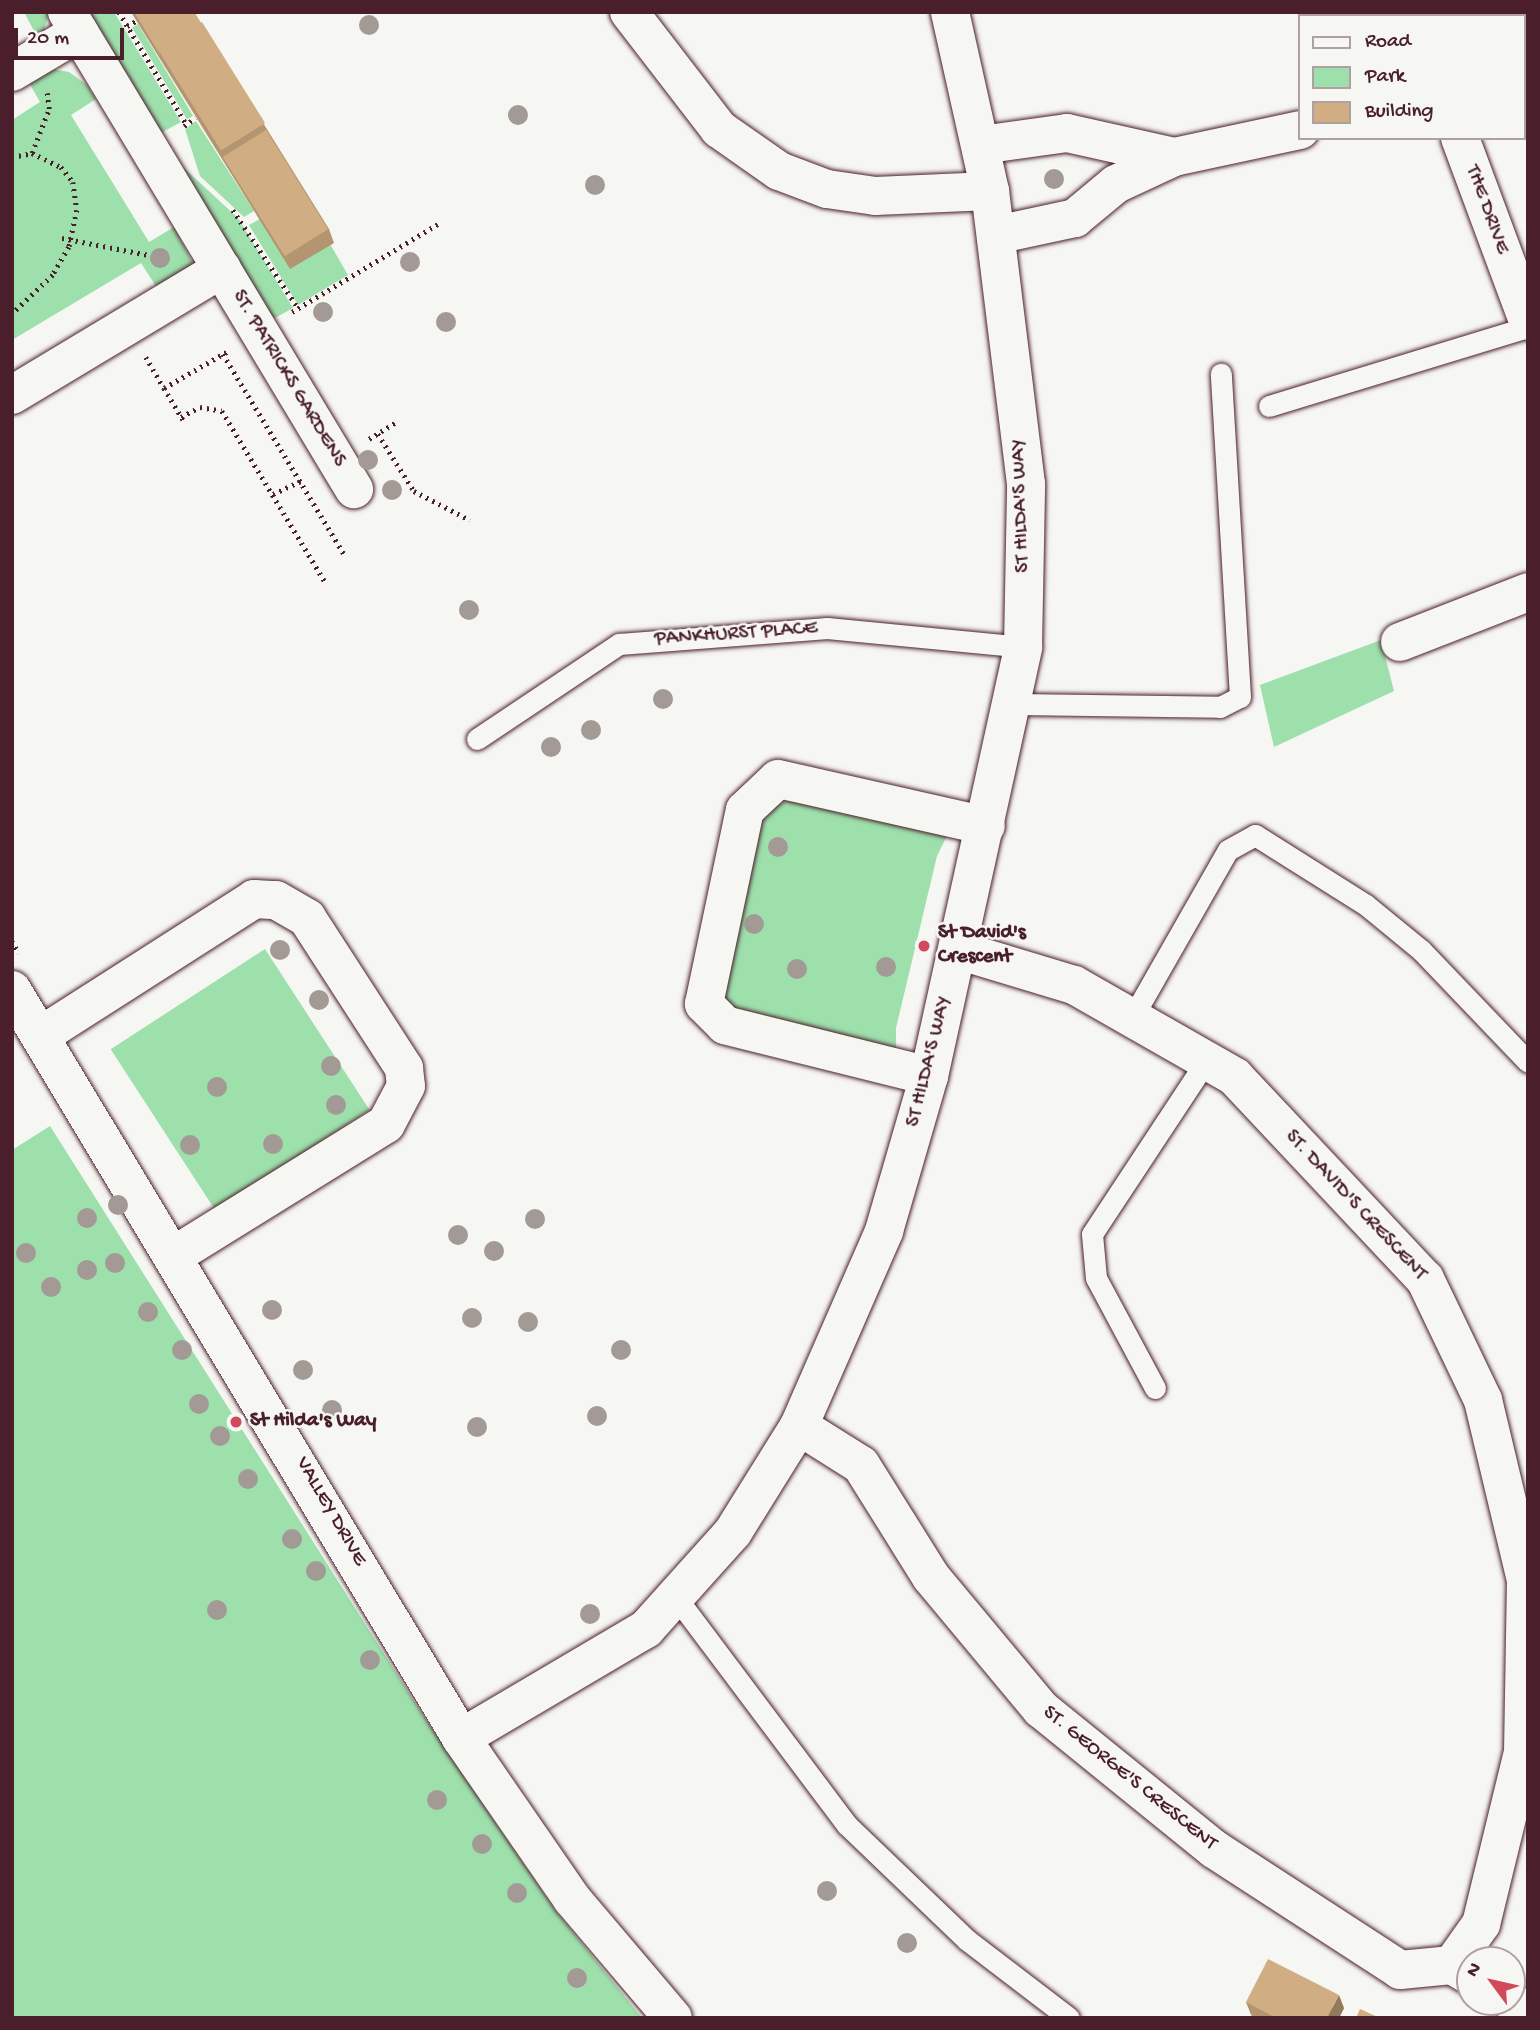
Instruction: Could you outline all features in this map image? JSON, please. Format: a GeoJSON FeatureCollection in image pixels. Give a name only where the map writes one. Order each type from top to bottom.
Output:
{"type":"FeatureCollection","features":[{"type":"Feature","properties":{"kind":"street"},"geometry":{"type":"LineString","coordinates":[[629,12],[719,129],[779,171],[827,190],[875,197],[990,191]]}},
{"type":"Feature","properties":{"kind":"street","name":"ST HILDA'S WAY"},"geometry":{"type":"LineString","coordinates":[[461,1738],[646,1629],[733,1532],[799,1426],[884,1231],[929,1076],[1014,704],[1023,647],[1026,484],[990,191],[950,12]]}},
{"type":"Feature","properties":{"kind":"street"},"geometry":{"type":"LineString","coordinates":[[22,66],[73,22]]}},
{"type":"Feature","properties":{"kind":"street","name":"ST. PATRICKS GARDENS"},"geometry":{"type":"LineString","coordinates":[[73,22],[354,488]]}},
{"type":"Feature","properties":{"kind":"street"},"geometry":{"type":"LineString","coordinates":[[996,234],[1075,218],[1116,184],[1174,156],[1298,130]]}},
{"type":"Feature","properties":{"kind":"street"},"geometry":{"type":"LineString","coordinates":[[981,145],[1064,133],[1174,156]]}},
{"type":"Feature","properties":{"kind":"street","name":"THE DRIVE"},"geometry":{"type":"LineString","coordinates":[[1461,140],[1528,321]]}},
{"type":"Feature","properties":{"kind":"street","name":"ST. PATRICKS GARDENS"},"geometry":{"type":"LineString","coordinates":[[12,395],[222,269]]}},
{"type":"Feature","properties":{"kind":"street"},"geometry":{"type":"LineString","coordinates":[[1400,642],[1528,593]]}},
{"type":"Feature","properties":{"kind":"street"},"geometry":{"type":"LineString","coordinates":[[929,1076],[725,1025],[704,1004],[745,810],[778,779],[986,826]]}},
{"type":"Feature","properties":{"kind":"street"},"geometry":{"type":"LineString","coordinates":[[40,1036],[254,899],[276,900],[307,918],[404,1068],[406,1086],[386,1124],[173,1256]]}},
{"type":"Feature","properties":{"kind":"street","name":"ST. DAVID'S CRESCENT"},"geometry":{"type":"LineString","coordinates":[[957,950],[1073,985],[1235,1077],[1425,1279],[1483,1400],[1526,1580],[1523,1752],[1481,1924],[1472,1946]]}},
{"type":"Feature","properties":{"kind":"street","name":"VALLEY DRIVE"},"geometry":{"type":"LineString","coordinates":[[19,977],[40,1036],[461,1738],[572,1899],[673,2018]]}},
{"type":"Feature","properties":{"kind":"street","name":"ST. GEORGE'S CRESCENT"},"geometry":{"type":"LineString","coordinates":[[799,1426],[861,1465],[931,1577],[1041,1709],[1214,1849],[1400,1970],[1456,1971]]}},
{"type":"Feature","properties":{"kind":"lane"},"geometry":{"type":"LineString","coordinates":[[1269,406],[1528,327]]}},
{"type":"Feature","properties":{"kind":"lane"},"geometry":{"type":"LineString","coordinates":[[1014,704],[1220,707],[1240,697],[1221,374]]}},
{"type":"Feature","properties":{"kind":"lane","name":"PANKHURST PLACE"},"geometry":{"type":"LineString","coordinates":[[477,739],[619,643],[827,628],[1023,647]]}},
{"type":"Feature","properties":{"kind":"lane"},"geometry":{"type":"LineString","coordinates":[[1132,1018],[1228,850],[1255,835],[1366,905],[1413,943],[1528,1062]]}},
{"type":"Feature","properties":{"kind":"lane"},"geometry":{"type":"LineString","coordinates":[[1155,1388],[1096,1278],[1092,1234],[1206,1061]]}},
{"type":"Feature","properties":{"kind":"lane"},"geometry":{"type":"LineString","coordinates":[[675,1597],[847,1825],[967,1940],[1069,2018]]}},
{"type":"Feature","properties":{"kind":"path"},"geometry":{"type":"LineString","coordinates":[[118,12],[187,125]]}},
{"type":"Feature","properties":{"kind":"path"},"geometry":{"type":"LineString","coordinates":[[127,26],[136,21]]}},
{"type":"Feature","properties":{"kind":"path"},"geometry":{"type":"LineString","coordinates":[[22,66],[50,104],[32,153]]}},
{"type":"Feature","properties":{"kind":"path"},"geometry":{"type":"LineString","coordinates":[[181,128],[195,118]]}},
{"type":"Feature","properties":{"kind":"path"},"geometry":{"type":"LineString","coordinates":[[12,157],[32,153],[57,163],[73,182],[77,210],[70,242],[38,293],[12,314]]}},
{"type":"Feature","properties":{"kind":"path"},"geometry":{"type":"LineString","coordinates":[[164,388],[438,224]]}},
{"type":"Feature","properties":{"kind":"path"},"geometry":{"type":"LineString","coordinates":[[62,238],[70,242],[222,269]]}},
{"type":"Feature","properties":{"kind":"path"},"geometry":{"type":"LineString","coordinates":[[128,326],[185,423]]}},
{"type":"Feature","properties":{"kind":"path"},"geometry":{"type":"LineString","coordinates":[[223,354],[346,557]]}},
{"type":"Feature","properties":{"kind":"path"},"geometry":{"type":"LineString","coordinates":[[181,417],[200,407],[222,411],[325,582]]}},
{"type":"Feature","properties":{"kind":"path"},"geometry":{"type":"LineString","coordinates":[[365,442],[396,422]]}},
{"type":"Feature","properties":{"kind":"path"},"geometry":{"type":"LineString","coordinates":[[378,434],[414,491],[470,520]]}},
{"type":"Feature","properties":{"kind":"path"},"geometry":{"type":"LineString","coordinates":[[273,494],[301,481]]}},
{"type":"Feature","properties":{"kind":"path"},"geometry":{"type":"LineString","coordinates":[[12,941],[19,977]]}},
{"type":"Feature","properties":{"kind":"green space"},"geometry":{"type":"Polygon","coordinates":[[[24,12],[49,12],[44,30],[35,33],[24,12]]]}},
{"type":"Feature","properties":{"kind":"green space"},"geometry":{"type":"Polygon","coordinates":[[[76,12],[114,12],[181,122],[161,133],[76,12]]]}},
{"type":"Feature","properties":{"kind":"green space"},"geometry":{"type":"Polygon","coordinates":[[[138,24],[193,116],[187,119],[132,28],[138,24]]]}},
{"type":"Feature","properties":{"kind":"green space"},"geometry":{"type":"Polygon","coordinates":[[[46,68],[69,72],[87,85],[96,99],[71,115],[149,242],[174,227],[192,262],[188,272],[159,291],[141,263],[12,340],[12,120],[40,102],[27,79],[46,68]]]}},
{"type":"Feature","properties":{"kind":"green space"},"geometry":{"type":"Polygon","coordinates":[[[196,121],[254,211],[244,217],[200,176],[185,129],[196,121]]]}},
{"type":"Feature","properties":{"kind":"green space"},"geometry":{"type":"Polygon","coordinates":[[[159,145],[238,218],[293,308],[275,318],[270,314],[159,145]]]}},
{"type":"Feature","properties":{"kind":"green space"},"geometry":{"type":"Polygon","coordinates":[[[260,219],[330,244],[348,275],[298,305],[249,225],[260,219]]]}},
{"type":"Feature","properties":{"kind":"green space"},"geometry":{"type":"Polygon","coordinates":[[[1381,640],[1394,691],[1274,747],[1260,685],[1381,640]]]}},
{"type":"Feature","properties":{"kind":"green space"},"geometry":{"type":"Polygon","coordinates":[[[799,796],[952,826],[937,856],[896,1028],[896,1062],[744,1024],[724,1003],[754,826],[772,807],[799,796]]]}},
{"type":"Feature","properties":{"kind":"green space"},"geometry":{"type":"Polygon","coordinates":[[[265,949],[370,1110],[215,1210],[111,1049],[265,949]]]}},
{"type":"Feature","properties":{"kind":"green space"},"geometry":{"type":"Polygon","coordinates":[[[50,1126],[424,1717],[555,1910],[642,2018],[12,2018],[12,1150],[50,1126]]]}},
{"type":"Feature","properties":{"kind":"building"},"geometry":{"type":"Polygon","coordinates":[[[134,12],[194,12],[201,23],[158,50],[161,56],[134,12]]]}},
{"type":"Feature","properties":{"kind":"building"},"geometry":{"type":"Polygon","coordinates":[[[202,22],[265,123],[221,150],[158,50],[202,22]]]}},
{"type":"Feature","properties":{"kind":"building"},"geometry":{"type":"Polygon","coordinates":[[[266,130],[328,229],[285,256],[223,157],[266,130]]]}},
{"type":"Feature","properties":{"kind":"building"},"geometry":{"type":"Polygon","coordinates":[[[1268,1959],[1339,1995],[1327,2018],[1276,2018],[1246,2002],[1268,1959]]]}},
{"type":"Feature","properties":{"kind":"building"},"geometry":{"type":"Polygon","coordinates":[[[1360,2009],[1380,2018],[1356,2018],[1360,2009]]]}},
{"type":"Feature","properties":{"kind":"place","name":"St David's Crescent"},"geometry":{"type":"Point","coordinates":[924,946]}},
{"type":"Feature","properties":{"kind":"place","name":"St Hilda's Way"},"geometry":{"type":"Point","coordinates":[236,1422]}}]}
